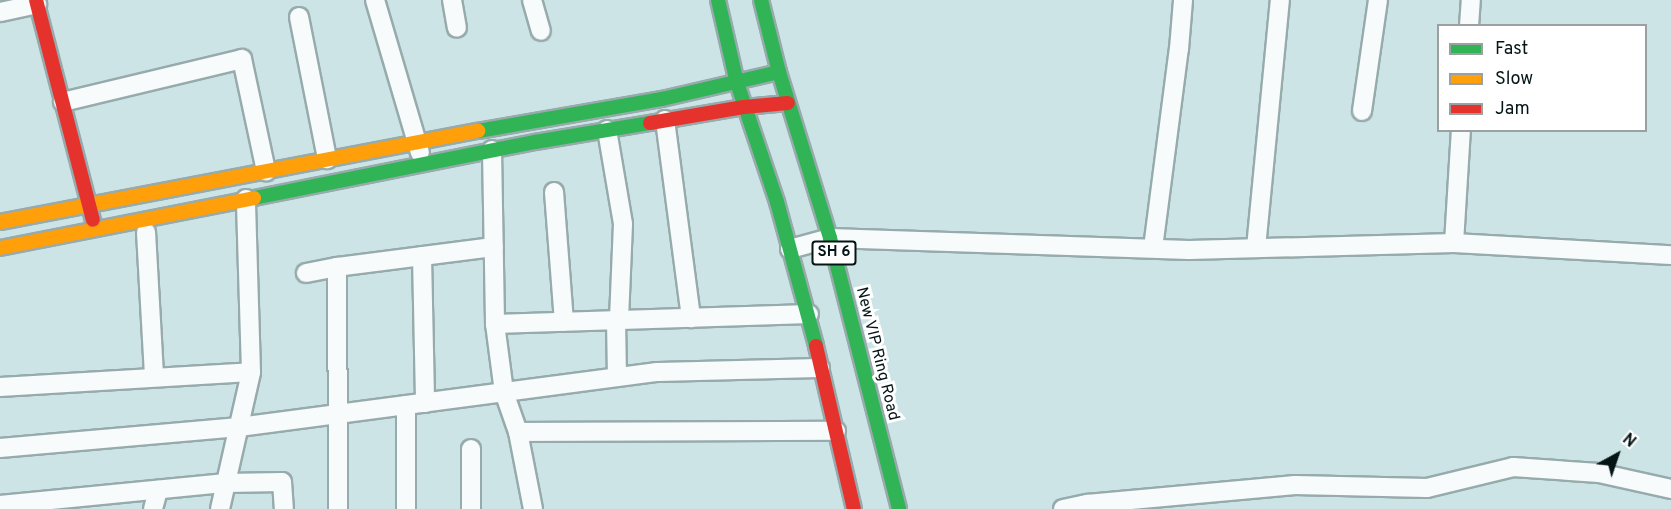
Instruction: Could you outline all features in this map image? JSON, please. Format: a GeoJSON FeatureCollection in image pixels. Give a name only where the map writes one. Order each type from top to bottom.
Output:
{"type":"FeatureCollection","features":[{"type":"Feature","properties":{"kind":"street"},"geometry":{"type":"LineString","coordinates":[[375,0],[423,164]]}},
{"type":"Feature","properties":{"kind":"street"},"geometry":{"type":"LineString","coordinates":[[452,0],[457,28]]}},
{"type":"Feature","properties":{"kind":"street"},"geometry":{"type":"LineString","coordinates":[[532,0],[541,31]]}},
{"type":"Feature","properties":{"kind":"street","name":"SH 6"},"geometry":{"type":"LineString","coordinates":[[718,0],[737,83],[809,314],[854,509]]}},
{"type":"Feature","properties":{"kind":"street","name":"New VIP Ring Road"},"geometry":{"type":"LineString","coordinates":[[761,0],[779,72],[830,238],[899,509]]}},
{"type":"Feature","properties":{"kind":"street"},"geometry":{"type":"LineString","coordinates":[[1153,249],[1183,0]]}},
{"type":"Feature","properties":{"kind":"street"},"geometry":{"type":"LineString","coordinates":[[1256,248],[1280,0]]}},
{"type":"Feature","properties":{"kind":"street"},"geometry":{"type":"LineString","coordinates":[[1362,111],[1378,0]]}},
{"type":"Feature","properties":{"kind":"street"},"geometry":{"type":"LineString","coordinates":[[1469,24],[1471,0]]}},
{"type":"Feature","properties":{"kind":"street"},"geometry":{"type":"LineString","coordinates":[[0,12],[37,2],[95,229]]}},
{"type":"Feature","properties":{"kind":"street"},"geometry":{"type":"LineString","coordinates":[[299,18],[327,159]]}},
{"type":"Feature","properties":{"kind":"street"},"geometry":{"type":"LineString","coordinates":[[63,102],[242,59],[266,171]]}},
{"type":"Feature","properties":{"kind":"street"},"geometry":{"type":"LineString","coordinates":[[0,222],[417,142],[662,99],[779,72]]}},
{"type":"Feature","properties":{"kind":"street"},"geometry":{"type":"LineString","coordinates":[[0,248],[492,150],[744,107],[788,103]]}},
{"type":"Feature","properties":{"kind":"street"},"geometry":{"type":"LineString","coordinates":[[665,120],[691,318]]}},
{"type":"Feature","properties":{"kind":"street"},"geometry":{"type":"LineString","coordinates":[[607,130],[623,224],[617,377]]}},
{"type":"Feature","properties":{"kind":"street"},"geometry":{"type":"LineString","coordinates":[[1454,243],[1461,132]]}},
{"type":"Feature","properties":{"kind":"street"},"geometry":{"type":"LineString","coordinates":[[492,150],[495,324],[504,392],[518,432],[532,509]]}},
{"type":"Feature","properties":{"kind":"street"},"geometry":{"type":"LineString","coordinates":[[554,192],[564,322]]}},
{"type":"Feature","properties":{"kind":"street"},"geometry":{"type":"LineString","coordinates":[[220,509],[251,372],[246,199]]}},
{"type":"Feature","properties":{"kind":"street"},"geometry":{"type":"LineString","coordinates":[[146,232],[154,377]]}},
{"type":"Feature","properties":{"kind":"street"},"geometry":{"type":"LineString","coordinates":[[790,249],[830,238],[1153,249],[1454,243],[1671,255]]}},
{"type":"Feature","properties":{"kind":"street"},"geometry":{"type":"LineString","coordinates":[[306,273],[494,247]]}},
{"type":"Feature","properties":{"kind":"street"},"geometry":{"type":"LineString","coordinates":[[406,509],[415,404],[423,256]]}},
{"type":"Feature","properties":{"kind":"street"},"geometry":{"type":"LineString","coordinates":[[337,267],[338,509]]}},
{"type":"Feature","properties":{"kind":"street"},"geometry":{"type":"LineString","coordinates":[[495,324],[809,314]]}},
{"type":"Feature","properties":{"kind":"street"},"geometry":{"type":"LineString","coordinates":[[0,448],[239,427],[657,372],[820,368]]}},
{"type":"Feature","properties":{"kind":"street"},"geometry":{"type":"LineString","coordinates":[[0,387],[251,372]]}},
{"type":"Feature","properties":{"kind":"street"},"geometry":{"type":"LineString","coordinates":[[518,432],[836,431]]}},
{"type":"Feature","properties":{"kind":"street"},"geometry":{"type":"LineString","coordinates":[[471,449],[471,509]]}},
{"type":"Feature","properties":{"kind":"street"},"geometry":{"type":"LineString","coordinates":[[1063,509],[1087,504],[1295,485],[1427,488],[1513,467],[1599,473],[1671,489]]}},
{"type":"Feature","properties":{"kind":"street"},"geometry":{"type":"LineString","coordinates":[[11,506],[84,503],[158,490],[226,483],[282,482],[284,509]]}},
{"type":"Feature","properties":{"kind":"street"},"geometry":{"type":"LineString","coordinates":[[153,509],[158,490]]}},
{"type":"Feature","properties":{"kind":"traffic: fast"},"geometry":{"type":"LineString","coordinates":[[718,0],[737,83],[777,202],[816,346]]}},
{"type":"Feature","properties":{"kind":"traffic: fast"},"geometry":{"type":"LineString","coordinates":[[761,0],[779,72],[830,238],[899,509]]}},
{"type":"Feature","properties":{"kind":"traffic: fast"},"geometry":{"type":"LineString","coordinates":[[478,131],[662,99],[779,72]]}},
{"type":"Feature","properties":{"kind":"traffic: fast"},"geometry":{"type":"LineString","coordinates":[[254,198],[535,142],[650,123]]}},
{"type":"Feature","properties":{"kind":"traffic: slow"},"geometry":{"type":"LineString","coordinates":[[0,222],[478,131]]}},
{"type":"Feature","properties":{"kind":"traffic: slow"},"geometry":{"type":"LineString","coordinates":[[0,248],[254,198]]}},
{"type":"Feature","properties":{"kind":"traffic: jam"},"geometry":{"type":"LineString","coordinates":[[36,0],[93,220]]}},
{"type":"Feature","properties":{"kind":"traffic: jam"},"geometry":{"type":"LineString","coordinates":[[650,123],[744,107],[788,103]]}},
{"type":"Feature","properties":{"kind":"traffic: jam"},"geometry":{"type":"LineString","coordinates":[[816,346],[854,509]]}}]}
